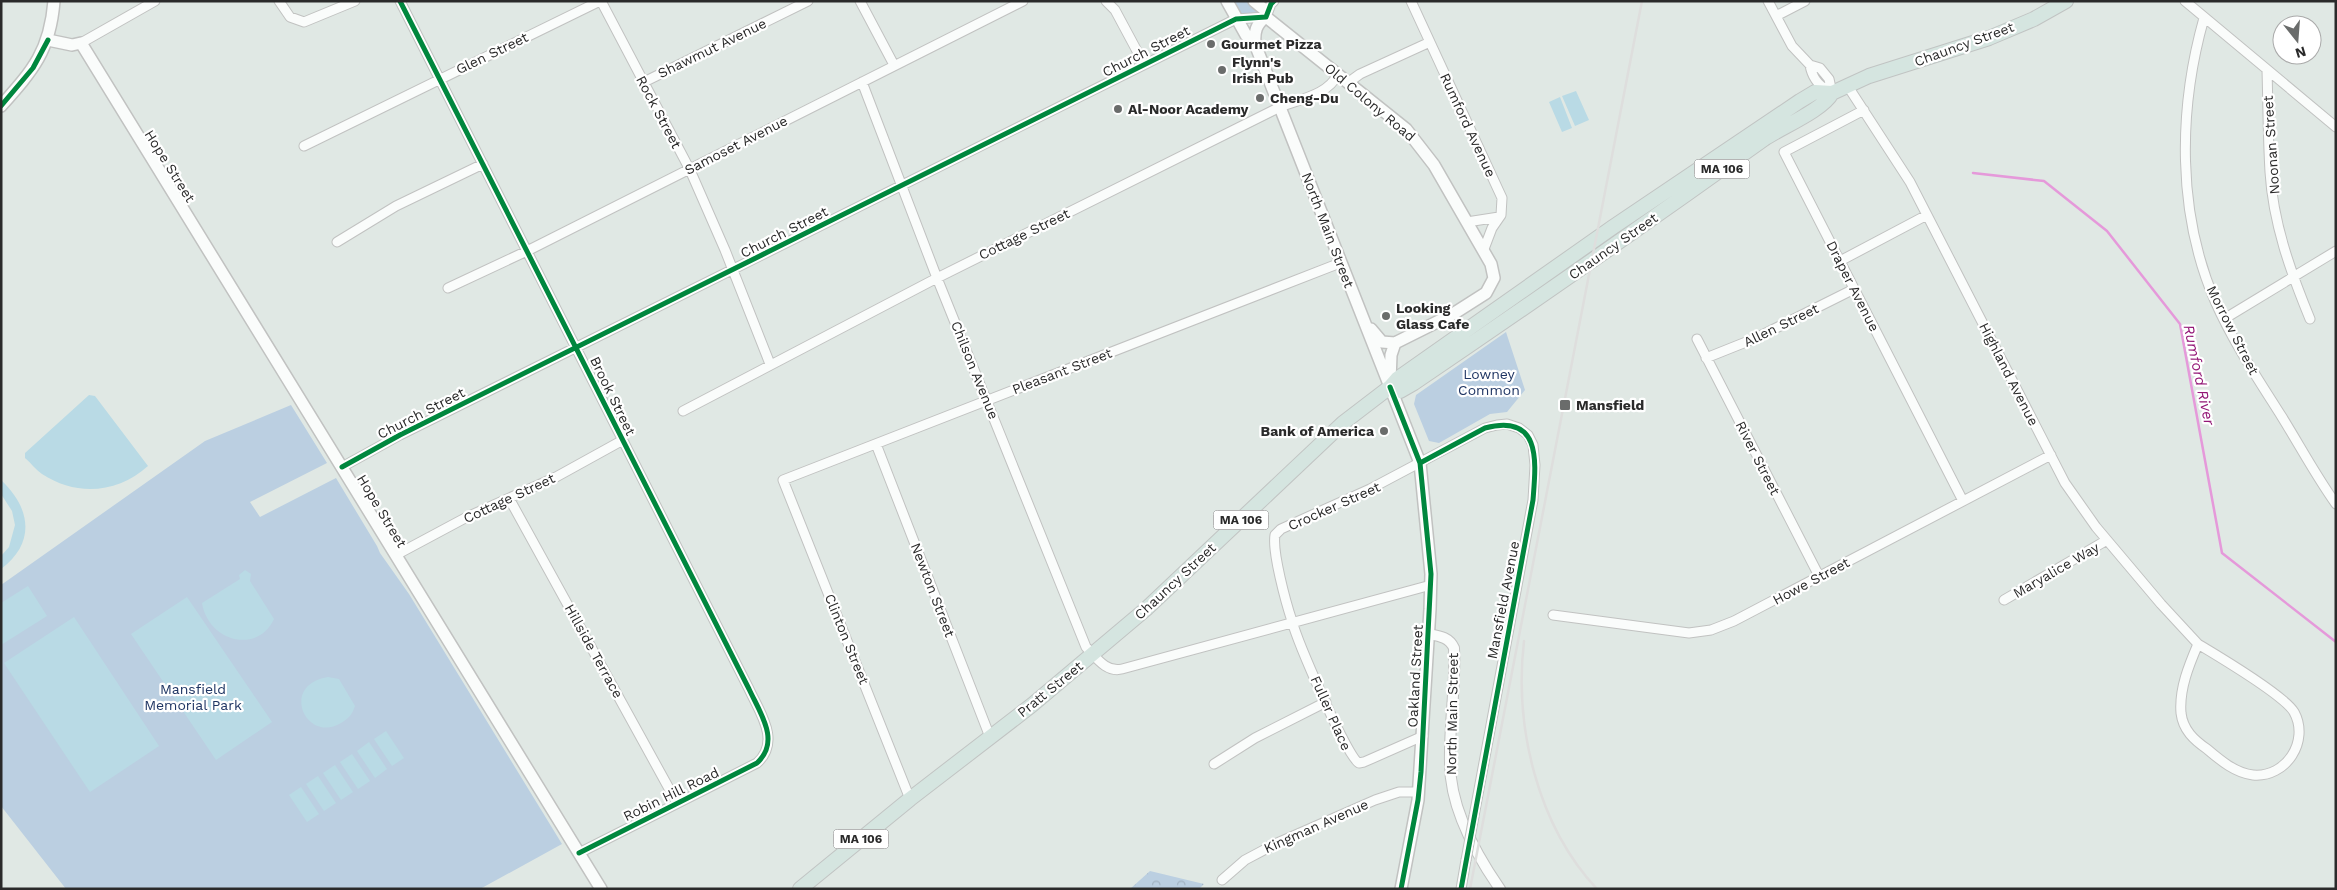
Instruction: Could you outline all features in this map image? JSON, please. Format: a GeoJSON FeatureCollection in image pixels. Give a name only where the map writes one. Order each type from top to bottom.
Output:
{"type":"FeatureCollection","features":[{"type":"Feature","properties":{"kind":"main road"},"geometry":{"type":"LineString","coordinates":[[1,106],[33,68],[48,40],[54,1]]}},
{"type":"Feature","properties":{"kind":"main road","name":"North Main Street"},"geometry":{"type":"LineString","coordinates":[[1227,1],[1246,35],[1254,44],[1420,463]]}},
{"type":"Feature","properties":{"kind":"main road","name":"Old Colony Road"},"geometry":{"type":"LineString","coordinates":[[1254,1],[1265,10],[1266,17],[1406,129],[1421,146],[1484,249],[1494,271],[1492,284],[1486,292],[1453,314],[1395,343]]}},
{"type":"Feature","properties":{"kind":"main road","name":"Chauncy Street"},"geometry":{"type":"LineString","coordinates":[[1093,654],[1149,607],[1343,423],[1390,387],[1400,391],[1414,383],[1576,273],[1769,136],[1825,103],[1832,93],[1869,76],[1989,38],[2034,19],[2066,1]]}},
{"type":"Feature","properties":{"kind":"main road"},"geometry":{"type":"LineString","coordinates":[[1254,44],[1256,28],[1260,21],[1266,17]]}},
{"type":"Feature","properties":{"kind":"main road"},"geometry":{"type":"LineString","coordinates":[[48,40],[72,45],[81,43]]}},
{"type":"Feature","properties":{"kind":"main road","name":"Hope Street"},"geometry":{"type":"LineString","coordinates":[[81,43],[601,889]]}},
{"type":"Feature","properties":{"kind":"main road"},"geometry":{"type":"LineString","coordinates":[[1364,322],[1377,339],[1395,343],[1391,354],[1390,387]]}},
{"type":"Feature","properties":{"kind":"main road","name":"Oakland Street"},"geometry":{"type":"LineString","coordinates":[[1402,889],[1419,792],[1431,585],[1420,463]]}},
{"type":"Feature","properties":{"kind":"main road","name":"Pratt Street"},"geometry":{"type":"LineString","coordinates":[[800,889],[1093,654]]}},
{"type":"Feature","properties":{"kind":"street"},"geometry":{"type":"LineString","coordinates":[[81,43],[155,1]]}},
{"type":"Feature","properties":{"kind":"street"},"geometry":{"type":"LineString","coordinates":[[279,1],[290,17],[298,21],[314,19],[355,1]]}},
{"type":"Feature","properties":{"kind":"street","name":"Brook Street"},"geometry":{"type":"LineString","coordinates":[[400,1],[749,689],[770,740],[768,750]]}},
{"type":"Feature","properties":{"kind":"street","name":"Glen Street"},"geometry":{"type":"LineString","coordinates":[[304,146],[601,1]]}},
{"type":"Feature","properties":{"kind":"street","name":"Rock Street"},"geometry":{"type":"LineString","coordinates":[[601,1],[690,170],[770,364]]}},
{"type":"Feature","properties":{"kind":"street","name":"Shawmut Avenue"},"geometry":{"type":"LineString","coordinates":[[644,82],[808,1]]}},
{"type":"Feature","properties":{"kind":"street"},"geometry":{"type":"LineString","coordinates":[[860,1],[894,66]]}},
{"type":"Feature","properties":{"kind":"street","name":"Samoset Avenue"},"geometry":{"type":"LineString","coordinates":[[448,288],[528,251],[1023,1]]}},
{"type":"Feature","properties":{"kind":"street"},"geometry":{"type":"LineString","coordinates":[[1106,1],[1115,10],[1144,64]]}},
{"type":"Feature","properties":{"kind":"street"},"geometry":{"type":"LineString","coordinates":[[1236,18],[1266,17],[1274,1]]}},
{"type":"Feature","properties":{"kind":"street","name":"Rumford Avenue"},"geometry":{"type":"LineString","coordinates":[[1411,1],[1502,198],[1499,217],[1492,228],[1484,249]]}},
{"type":"Feature","properties":{"kind":"street"},"geometry":{"type":"LineString","coordinates":[[1768,1],[1792,46],[1810,65],[1811,73],[1818,85],[1832,93]]}},
{"type":"Feature","properties":{"kind":"street"},"geometry":{"type":"LineString","coordinates":[[1776,16],[1805,1]]}},
{"type":"Feature","properties":{"kind":"street"},"geometry":{"type":"LineString","coordinates":[[2185,1],[2336,127]]}},
{"type":"Feature","properties":{"kind":"street","name":"Church Street"},"geometry":{"type":"LineString","coordinates":[[342,467],[577,347],[1236,18]]}},
{"type":"Feature","properties":{"kind":"street","name":"Morrow Street"},"geometry":{"type":"LineString","coordinates":[[2204,18],[2197,44],[2189,95],[2185,147],[2186,170],[2197,249],[2216,302],[2246,360],[2336,504]]}},
{"type":"Feature","properties":{"kind":"street"},"geometry":{"type":"LineString","coordinates":[[1349,82],[1360,74],[1430,42]]}},
{"type":"Feature","properties":{"kind":"street","name":"Noonan Street"},"geometry":{"type":"LineString","coordinates":[[2267,70],[2270,174],[2281,237],[2293,278],[2310,319]]}},
{"type":"Feature","properties":{"kind":"street","name":"Cottage Street"},"geometry":{"type":"LineString","coordinates":[[683,411],[937,278],[1280,107],[1325,90],[1333,84],[1338,74]]}},
{"type":"Feature","properties":{"kind":"street","name":"Chilson Avenue"},"geometry":{"type":"LineString","coordinates":[[862,82],[937,278],[1086,647],[1093,654]]}},
{"type":"Feature","properties":{"kind":"street","name":"Highland Avenue"},"geometry":{"type":"LineString","coordinates":[[1847,85],[1906,176],[1928,215],[2057,469],[2078,503],[2161,604],[2198,644],[2280,699],[2294,712],[2299,741],[2292,756],[2281,767],[2258,775],[2239,771],[2191,736],[2183,719],[2181,704],[2186,675],[2198,644]]}},
{"type":"Feature","properties":{"kind":"street","name":"Draper Avenue"},"geometry":{"type":"LineString","coordinates":[[1864,110],[1784,152],[1963,501]]}},
{"type":"Feature","properties":{"kind":"street"},"geometry":{"type":"LineString","coordinates":[[337,242],[396,206],[483,164]]}},
{"type":"Feature","properties":{"kind":"street"},"geometry":{"type":"LineString","coordinates":[[1840,260],[1928,215]]}},
{"type":"Feature","properties":{"kind":"street"},"geometry":{"type":"LineString","coordinates":[[1467,222],[1499,217]]}},
{"type":"Feature","properties":{"kind":"street"},"geometry":{"type":"LineString","coordinates":[[2224,319],[2336,251]]}},
{"type":"Feature","properties":{"kind":"street","name":"Pleasant Street"},"geometry":{"type":"LineString","coordinates":[[783,480],[1340,263]]}},
{"type":"Feature","properties":{"kind":"street","name":"Allen Street"},"geometry":{"type":"LineString","coordinates":[[1706,358],[1756,338],[1854,289]]}},
{"type":"Feature","properties":{"kind":"street","name":"River Street"},"geometry":{"type":"LineString","coordinates":[[1697,339],[1819,576]]}},
{"type":"Feature","properties":{"kind":"street","name":"Mansfield Avenue"},"geometry":{"type":"LineString","coordinates":[[1420,463],[1497,424],[1507,424],[1519,428],[1528,435],[1535,454],[1533,500],[1461,889]]}},
{"type":"Feature","properties":{"kind":"street","name":"Cottage Street"},"geometry":{"type":"LineString","coordinates":[[396,555],[467,517],[510,500],[623,440]]}},
{"type":"Feature","properties":{"kind":"street","name":"Newton Street"},"geometry":{"type":"LineString","coordinates":[[876,444],[990,736]]}},
{"type":"Feature","properties":{"kind":"street","name":"Howe Street"},"geometry":{"type":"LineString","coordinates":[[1553,614],[1689,633],[1711,630],[1734,621],[2051,455]]}},
{"type":"Feature","properties":{"kind":"street","name":"Crocker Street"},"geometry":{"type":"LineString","coordinates":[[1292,623],[1275,550],[1275,535],[1281,529],[1370,490],[1420,463]]}},
{"type":"Feature","properties":{"kind":"street","name":"Clinton Street"},"geometry":{"type":"LineString","coordinates":[[783,480],[910,799]]}},
{"type":"Feature","properties":{"kind":"street","name":"Hillside Terrace"},"geometry":{"type":"LineString","coordinates":[[510,500],[677,804]]}},
{"type":"Feature","properties":{"kind":"street","name":"Maryalice Way"},"geometry":{"type":"LineString","coordinates":[[2004,600],[2107,540]]}},
{"type":"Feature","properties":{"kind":"street","name":"Pratt Street"},"geometry":{"type":"LineString","coordinates":[[1093,654],[1106,667],[1116,671],[1431,585]]}},
{"type":"Feature","properties":{"kind":"street","name":"Fuller Place"},"geometry":{"type":"LineString","coordinates":[[1292,623],[1345,746],[1357,762],[1364,762],[1423,736]]}},
{"type":"Feature","properties":{"kind":"street","name":"North Main Street"},"geometry":{"type":"LineString","coordinates":[[1428,634],[1445,638],[1451,642],[1454,648],[1450,757],[1452,787],[1462,819],[1487,870],[1500,889]]}},
{"type":"Feature","properties":{"kind":"street"},"geometry":{"type":"LineString","coordinates":[[1214,764],[1271,729],[1326,702]]}},
{"type":"Feature","properties":{"kind":"street","name":"Robin Hill Road"},"geometry":{"type":"LineString","coordinates":[[579,853],[758,763],[768,750]]}},
{"type":"Feature","properties":{"kind":"street","name":"Kingman Avenue"},"geometry":{"type":"LineString","coordinates":[[1222,880],[1245,860],[1277,843],[1375,800],[1399,792],[1419,792]]}},
{"type":"Feature","properties":{"kind":"green space"},"geometry":{"type":"Polygon","coordinates":[[[1232,1],[1249,1],[1264,13],[1239,13],[1232,1]]]}},
{"type":"Feature","properties":{"kind":"green space"},"geometry":{"type":"Polygon","coordinates":[[[1576,91],[1589,120],[1575,126],[1562,96],[1576,91]]]}},
{"type":"Feature","properties":{"kind":"green space"},"geometry":{"type":"Polygon","coordinates":[[[1560,97],[1572,128],[1562,132],[1549,102],[1560,97]]]}},
{"type":"Feature","properties":{"kind":"green space","name":"Lowney Common"},"geometry":{"type":"Polygon","coordinates":[[[1506,332],[1525,390],[1507,412],[1490,414],[1439,443],[1429,441],[1414,404],[1416,395],[1506,332]]]}},
{"type":"Feature","properties":{"kind":"green space"},"geometry":{"type":"Polygon","coordinates":[[[89,395],[95,396],[148,466],[124,482],[97,489],[83,489],[55,481],[40,472],[25,458],[25,453],[89,395]]]}},
{"type":"Feature","properties":{"kind":"green space","name":"Mansfield Memorial Park"},"geometry":{"type":"Polygon","coordinates":[[[291,405],[327,463],[250,502],[260,517],[336,478],[380,553],[409,594],[562,844],[480,889],[66,889],[1,806],[1,585],[205,441],[291,405]]]}},
{"type":"Feature","properties":{"kind":"green space"},"geometry":{"type":"Polygon","coordinates":[[[1,480],[19,502],[25,525],[24,537],[20,548],[1,569],[1,556],[9,547],[15,525],[12,511],[1,494],[1,480]]]}},
{"type":"Feature","properties":{"kind":"green space"},"geometry":{"type":"Polygon","coordinates":[[[245,570],[251,574],[250,581],[274,619],[266,630],[256,637],[245,640],[234,639],[213,627],[206,616],[202,603],[240,579],[239,575],[245,570]]]}},
{"type":"Feature","properties":{"kind":"green space"},"geometry":{"type":"Polygon","coordinates":[[[28,586],[47,616],[1,645],[1,603],[28,586]]]}},
{"type":"Feature","properties":{"kind":"green space"},"geometry":{"type":"Polygon","coordinates":[[[187,597],[272,722],[216,760],[131,634],[187,597]]]}},
{"type":"Feature","properties":{"kind":"green space"},"geometry":{"type":"Polygon","coordinates":[[[74,617],[159,746],[90,792],[4,663],[74,617]]]}},
{"type":"Feature","properties":{"kind":"green space"},"geometry":{"type":"Polygon","coordinates":[[[328,677],[339,679],[355,706],[351,714],[341,723],[328,727],[317,726],[309,720],[303,711],[301,701],[304,691],[313,682],[328,677]]]}},
{"type":"Feature","properties":{"kind":"green space"},"geometry":{"type":"Polygon","coordinates":[[[386,731],[404,758],[392,766],[374,739],[386,731]]]}},
{"type":"Feature","properties":{"kind":"green space"},"geometry":{"type":"Polygon","coordinates":[[[369,742],[387,769],[375,778],[357,751],[369,742]]]}},
{"type":"Feature","properties":{"kind":"green space"},"geometry":{"type":"Polygon","coordinates":[[[352,754],[370,781],[358,789],[340,762],[352,754]]]}},
{"type":"Feature","properties":{"kind":"green space"},"geometry":{"type":"Polygon","coordinates":[[[335,765],[353,792],[341,800],[323,773],[335,765]]]}},
{"type":"Feature","properties":{"kind":"green space"},"geometry":{"type":"Polygon","coordinates":[[[318,776],[336,803],[324,811],[306,784],[318,776]]]}},
{"type":"Feature","properties":{"kind":"green space"},"geometry":{"type":"Polygon","coordinates":[[[301,787],[319,814],[307,822],[289,795],[301,787]]]}},
{"type":"Feature","properties":{"kind":"green space"},"geometry":{"type":"Polygon","coordinates":[[[1150,871],[1204,884],[1199,889],[1130,889],[1150,871]]]}},
{"type":"Feature","properties":{"kind":"waterway","name":"Rumford River"},"geometry":{"type":"LineString","coordinates":[[1973,173],[2044,181],[2107,231],[2180,324],[2222,553],[2336,642]]}},
{"type":"Feature","properties":{"kind":"railway"},"geometry":{"type":"LineString","coordinates":[[1470,889],[1642,1]]}},
{"type":"Feature","properties":{"kind":"railway"},"geometry":{"type":"LineString","coordinates":[[1524,641],[1522,673],[1523,707],[1534,773],[1545,805],[1559,835],[1576,863],[1597,889]]}},
{"type":"Feature","properties":{"kind":"cycle path"},"geometry":{"type":"LineString","coordinates":[[400,1],[749,689],[763,717],[768,736],[764,754],[757,763],[579,853]]}},
{"type":"Feature","properties":{"kind":"cycle path"},"geometry":{"type":"LineString","coordinates":[[342,467],[400,435],[1236,19],[1266,17],[1274,1]]}},
{"type":"Feature","properties":{"kind":"cycle path"},"geometry":{"type":"LineString","coordinates":[[1,106],[33,68],[48,40]]}},
{"type":"Feature","properties":{"kind":"cycle path"},"geometry":{"type":"LineString","coordinates":[[1390,387],[1420,463],[1431,574],[1421,772],[1418,800],[1401,889]]}},
{"type":"Feature","properties":{"kind":"cycle path"},"geometry":{"type":"LineString","coordinates":[[1420,463],[1485,428],[1504,425],[1517,428],[1526,434],[1534,457],[1533,500],[1461,889]]}},
{"type":"Feature","properties":{"kind":"place","name":"Gourmet Pizza"},"geometry":{"type":"Point","coordinates":[1211,44]}},
{"type":"Feature","properties":{"kind":"place","name":"Flynn's Irish Pub"},"geometry":{"type":"Point","coordinates":[1222,70]}},
{"type":"Feature","properties":{"kind":"place","name":"Cheng-Du"},"geometry":{"type":"Point","coordinates":[1260,98]}},
{"type":"Feature","properties":{"kind":"place","name":"Al-Noor Academy"},"geometry":{"type":"Point","coordinates":[1118,109]}},
{"type":"Feature","properties":{"kind":"place","name":"Looking Glass Cafe"},"geometry":{"type":"Point","coordinates":[1386,316]}},
{"type":"Feature","properties":{"kind":"place","name":"Mansfield"},"geometry":{"type":"Point","coordinates":[1565,405]}},
{"type":"Feature","properties":{"kind":"place","name":"Bank of America"},"geometry":{"type":"Point","coordinates":[1384,431]}}]}
